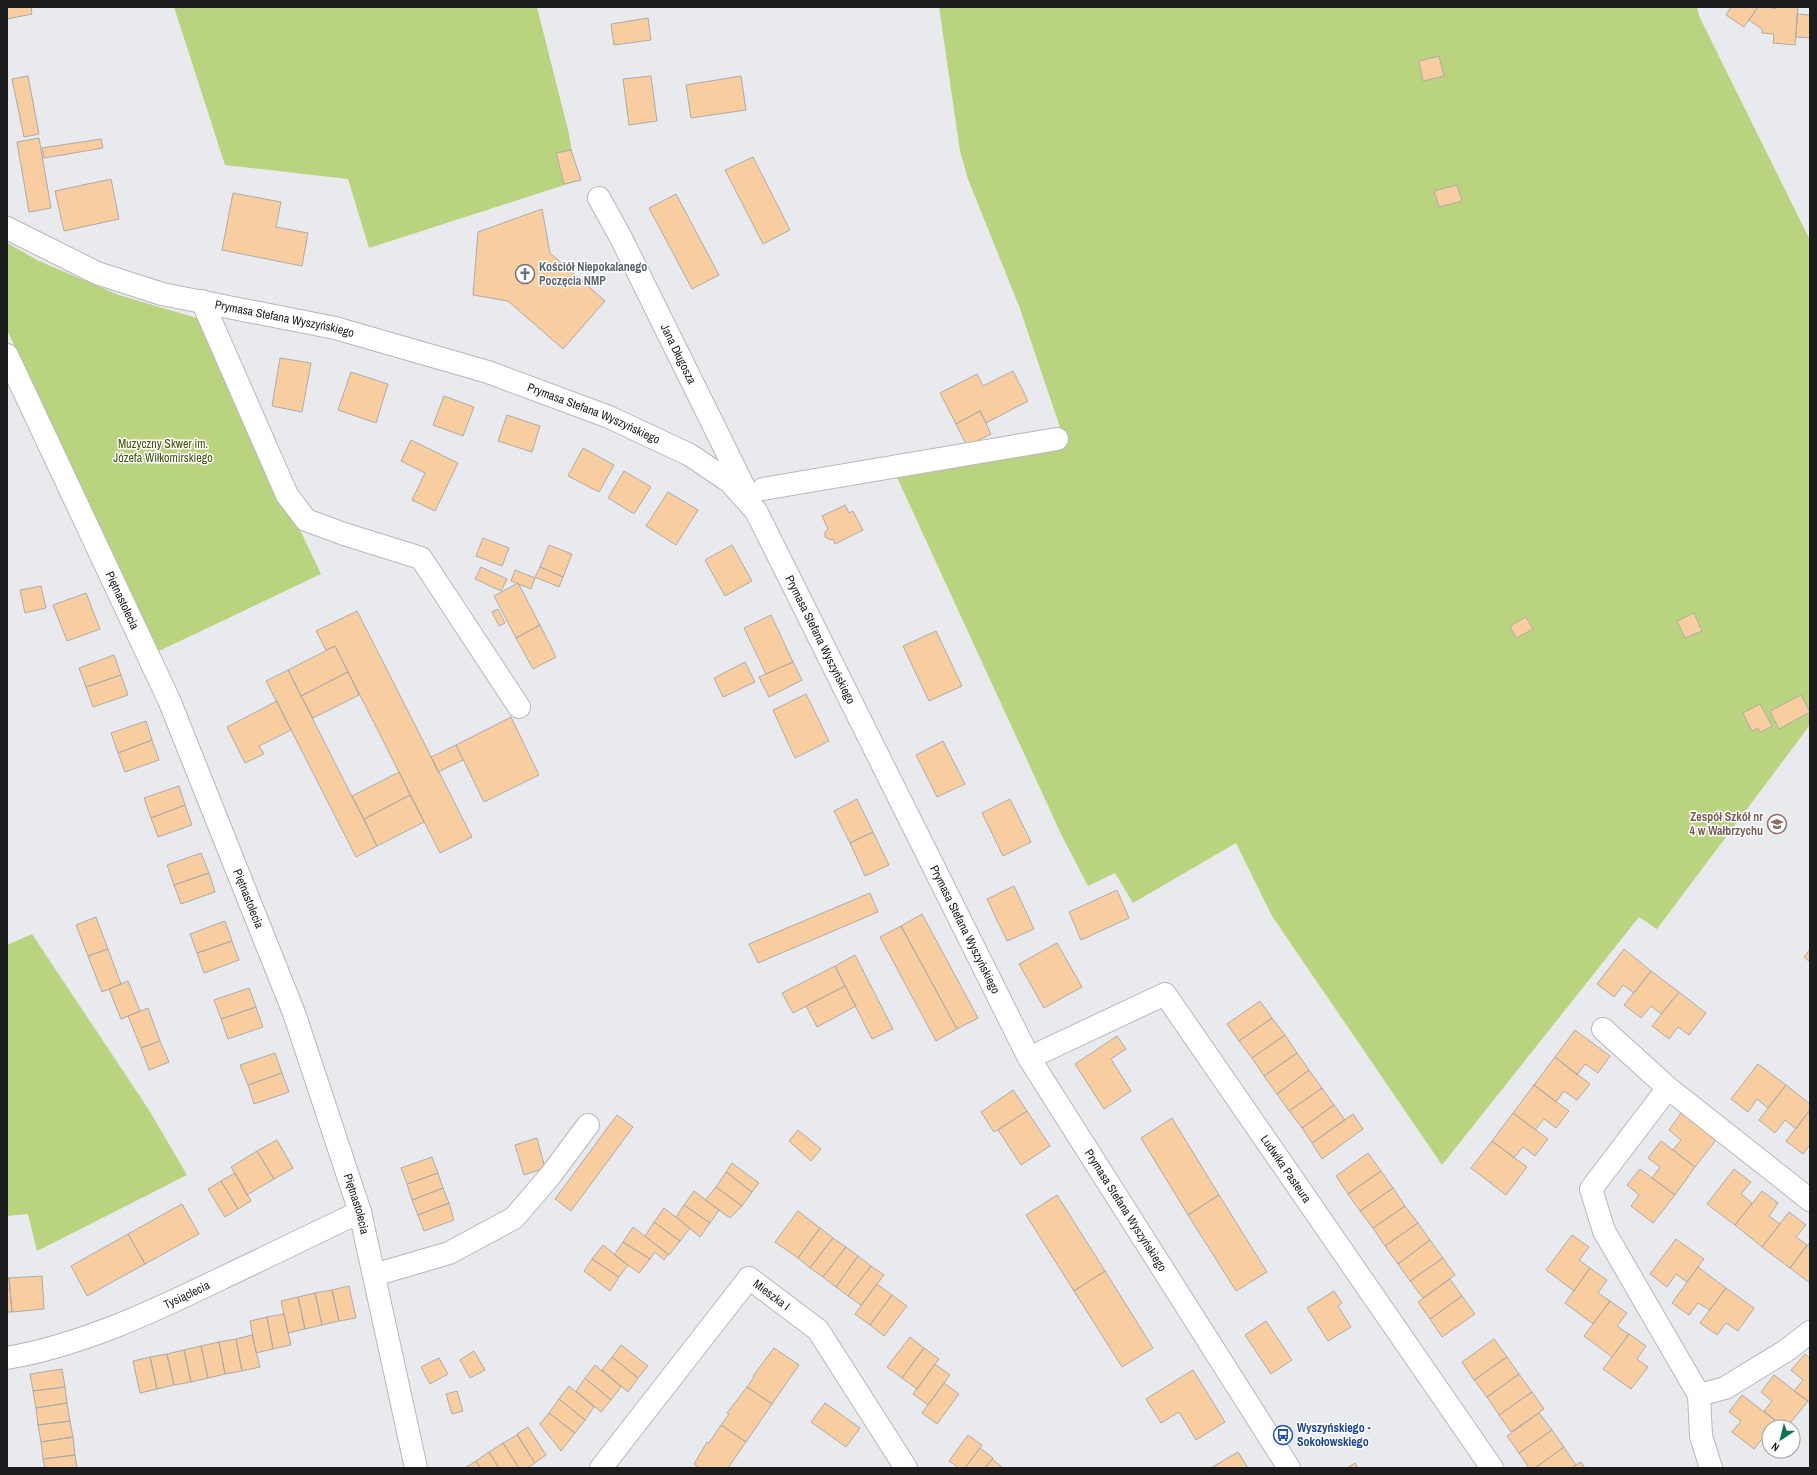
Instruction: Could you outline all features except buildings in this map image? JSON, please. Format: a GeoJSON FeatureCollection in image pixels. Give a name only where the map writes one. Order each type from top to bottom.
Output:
{"type":"FeatureCollection","features":[{"type":"Feature","properties":{"kind":"street","name":"Jana Długosza"},"geometry":{"type":"LineString","coordinates":[[599,198],[624,245],[756,511]]}},
{"type":"Feature","properties":{"kind":"street","name":"Prymasa Stefana Wyszyńskiego"},"geometry":{"type":"LineString","coordinates":[[7,228],[98,273],[162,294],[335,328],[488,372],[609,417],[690,456],[730,482],[756,511],[1029,1058],[1289,1468]]}},
{"type":"Feature","properties":{"kind":"street"},"geometry":{"type":"LineString","coordinates":[[202,302],[287,494],[306,520],[344,534],[421,558],[519,707]]}},
{"type":"Feature","properties":{"kind":"street","name":"Piętnastolecia"},"geometry":{"type":"LineString","coordinates":[[7,355],[169,700],[294,1013],[360,1212],[416,1468]]}},
{"type":"Feature","properties":{"kind":"street"},"geometry":{"type":"LineString","coordinates":[[763,489],[1057,439]]}},
{"type":"Feature","properties":{"kind":"street","name":"Ludwika Pasteura"},"geometry":{"type":"LineString","coordinates":[[1029,1058],[1166,994],[1492,1468]]}},
{"type":"Feature","properties":{"kind":"street"},"geometry":{"type":"LineString","coordinates":[[1603,1029],[1668,1088],[1810,1200]]}},
{"type":"Feature","properties":{"kind":"street"},"geometry":{"type":"LineString","coordinates":[[1668,1088],[1591,1189],[1604,1231],[1699,1395],[1701,1436],[1711,1468]]}},
{"type":"Feature","properties":{"kind":"street"},"geometry":{"type":"LineString","coordinates":[[374,1275],[449,1253],[514,1218],[550,1176],[588,1125]]}},
{"type":"Feature","properties":{"kind":"street","name":"Tysiąclecia"},"geometry":{"type":"LineString","coordinates":[[7,1358],[28,1354],[99,1334],[181,1298],[360,1212]]}},
{"type":"Feature","properties":{"kind":"street","name":"Mieszka I"},"geometry":{"type":"LineString","coordinates":[[601,1468],[749,1278],[818,1330],[906,1468]]}},
{"type":"Feature","properties":{"kind":"street"},"geometry":{"type":"LineString","coordinates":[[1699,1395],[1725,1388],[1787,1350],[1810,1332]]}},
{"type":"Feature","properties":{"kind":"green space"},"geometry":{"type":"Polygon","coordinates":[[[174,7],[537,7],[569,134],[577,181],[369,248],[348,179],[225,165],[174,7]]]}},
{"type":"Feature","properties":{"kind":"green space"},"geometry":{"type":"Polygon","coordinates":[[[939,7],[1697,7],[1699,16],[1810,240],[1810,725],[1657,929],[1639,917],[1442,1165],[1272,916],[1236,843],[1133,903],[1115,873],[1088,886],[1061,834],[895,473],[1066,445],[1019,306],[968,179],[960,151],[939,7]]]}},
{"type":"Feature","properties":{"kind":"green space","name":"Muzyczny Skwer im. Józefa Wiłkomirskiego"},"geometry":{"type":"Polygon","coordinates":[[[7,243],[39,261],[119,295],[200,319],[321,574],[159,651],[7,330],[7,243]]]}},
{"type":"Feature","properties":{"kind":"green space"},"geometry":{"type":"Polygon","coordinates":[[[32,934],[149,1110],[187,1175],[37,1251],[28,1214],[7,1216],[7,945],[32,934]]]}},
{"type":"Feature","properties":{"kind":"place","name":"Kościół Niepokalanego Poczęcia NMP"},"geometry":{"type":"Point","coordinates":[525,274]}},
{"type":"Feature","properties":{"kind":"place","name":"Zespół Szkół nr 4 w Wałbrzychu"},"geometry":{"type":"Point","coordinates":[1777,824]}},
{"type":"Feature","properties":{"kind":"place","name":"Wyszyńskiego - Sokołowskiego"},"geometry":{"type":"Point","coordinates":[1283,1435]}}]}
